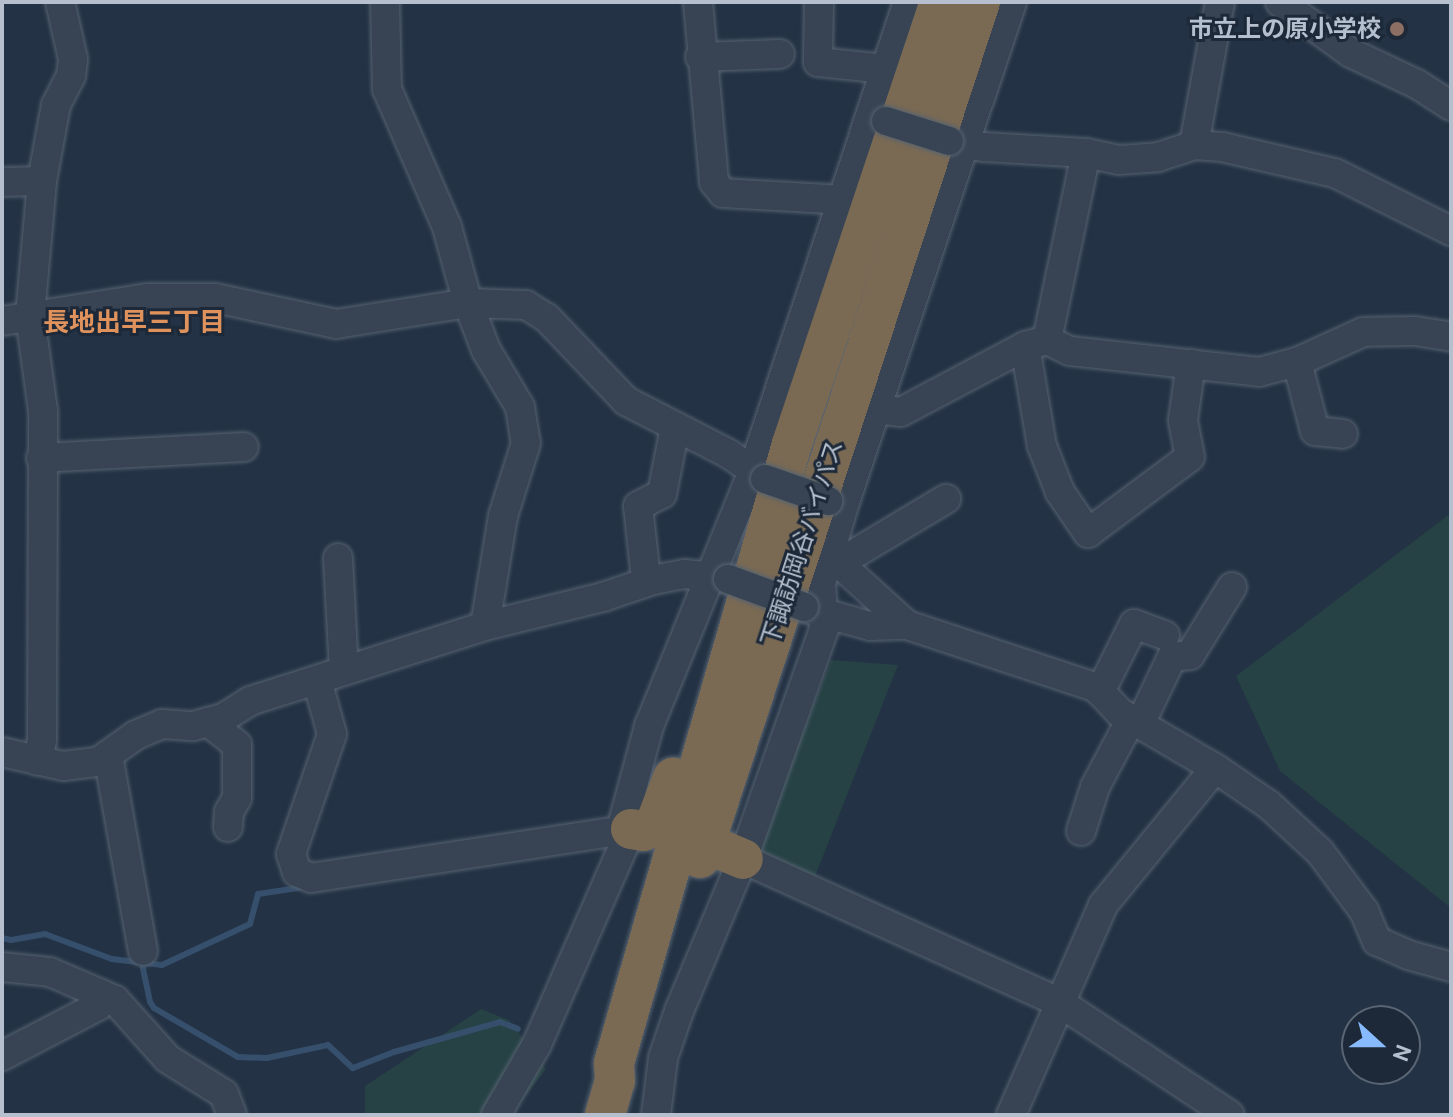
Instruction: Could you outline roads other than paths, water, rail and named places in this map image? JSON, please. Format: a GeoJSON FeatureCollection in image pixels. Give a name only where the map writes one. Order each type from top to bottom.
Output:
{"type":"FeatureCollection","features":[{"type":"Feature","properties":{"kind":"highway","name":"下諏訪岡谷バイパス"},"geometry":{"type":"LineString","coordinates":[[610,1098],[614,1063],[792,444],[940,2]]}},
{"type":"Feature","properties":{"kind":"highway","name":"下諏訪岡谷バイパス"},"geometry":{"type":"LineString","coordinates":[[610,1098],[628,1066],[705,843],[980,2]]}},
{"type":"Feature","properties":{"kind":"highway"},"geometry":{"type":"LineString","coordinates":[[626,830],[643,831],[654,827],[701,712],[717,699]]}},
{"type":"Feature","properties":{"kind":"highway"},"geometry":{"type":"LineString","coordinates":[[705,843],[743,859]]}},
{"type":"Feature","properties":{"kind":"street"},"geometry":{"type":"LineString","coordinates":[[38,761],[42,740],[43,411],[30,316],[42,181],[56,105],[71,76],[73,59],[60,2]]}},
{"type":"Feature","properties":{"kind":"street"},"geometry":{"type":"LineString","coordinates":[[385,2],[387,89],[447,227],[468,303],[486,350],[520,407],[526,443],[503,516],[485,626]]}},
{"type":"Feature","properties":{"kind":"street"},"geometry":{"type":"LineString","coordinates":[[698,2],[700,57],[714,182],[723,193],[845,200]]}},
{"type":"Feature","properties":{"kind":"street"},"geometry":{"type":"LineString","coordinates":[[819,2],[818,62],[886,69]]}},
{"type":"Feature","properties":{"kind":"street"},"geometry":{"type":"LineString","coordinates":[[496,1115],[537,1044],[626,830],[649,726],[701,573],[759,476],[845,200],[878,119],[886,69],[908,2]]}},
{"type":"Feature","properties":{"kind":"street"},"geometry":{"type":"LineString","coordinates":[[656,1115],[663,1058],[679,1011],[743,859],[824,629],[814,610],[821,584],[834,559],[836,503],[876,409],[957,143],[1012,2]]}},
{"type":"Feature","properties":{"kind":"street"},"geometry":{"type":"LineString","coordinates":[[1194,145],[1220,2]]}},
{"type":"Feature","properties":{"kind":"street"},"geometry":{"type":"LineString","coordinates":[[1295,8],[1351,53],[1417,84],[1451,106]]}},
{"type":"Feature","properties":{"kind":"street"},"geometry":{"type":"LineString","coordinates":[[700,57],[780,54]]}},
{"type":"Feature","properties":{"kind":"street"},"geometry":{"type":"LineString","coordinates":[[878,119],[957,143],[1086,153],[1119,160],[1158,157],[1194,145],[1222,147],[1335,173],[1451,231]]}},
{"type":"Feature","properties":{"kind":"street"},"geometry":{"type":"LineString","coordinates":[[1086,153],[1036,343],[1042,446],[1060,492],[1088,533],[1190,457],[1183,420],[1191,364]]}},
{"type":"Feature","properties":{"kind":"street"},"geometry":{"type":"LineString","coordinates":[[2,182],[42,181]]}},
{"type":"Feature","properties":{"kind":"street"},"geometry":{"type":"LineString","coordinates":[[2,321],[147,298],[215,298],[336,324],[468,303],[526,305],[547,318],[626,401],[729,454],[759,476],[836,503]]}},
{"type":"Feature","properties":{"kind":"street"},"geometry":{"type":"LineString","coordinates":[[876,409],[901,412],[1036,343],[1070,351],[1259,372],[1297,362],[1363,332],[1415,331],[1451,337]]}},
{"type":"Feature","properties":{"kind":"street"},"geometry":{"type":"LineString","coordinates":[[1297,362],[1315,431],[1343,434]]}},
{"type":"Feature","properties":{"kind":"street"},"geometry":{"type":"LineString","coordinates":[[645,570],[638,506],[662,494],[675,427]]}},
{"type":"Feature","properties":{"kind":"street"},"geometry":{"type":"LineString","coordinates":[[41,458],[244,447]]}},
{"type":"Feature","properties":{"kind":"street"},"geometry":{"type":"LineString","coordinates":[[834,559],[946,499]]}},
{"type":"Feature","properties":{"kind":"street"},"geometry":{"type":"LineString","coordinates":[[338,558],[344,671]]}},
{"type":"Feature","properties":{"kind":"street"},"geometry":{"type":"LineString","coordinates":[[834,559],[907,625]]}},
{"type":"Feature","properties":{"kind":"street"},"geometry":{"type":"LineString","coordinates":[[2,752],[63,766],[98,762],[136,735],[162,724],[193,726],[223,718],[250,701],[485,626],[701,573],[870,626],[907,625],[1100,692],[1119,712],[1215,768],[1269,805],[1320,852],[1364,911],[1377,941],[1408,955],[1451,967]]}},
{"type":"Feature","properties":{"kind":"street"},"geometry":{"type":"LineString","coordinates":[[1081,831],[1095,787],[1172,657],[1190,655],[1232,587]]}},
{"type":"Feature","properties":{"kind":"street"},"geometry":{"type":"LineString","coordinates":[[1100,692],[1134,624],[1165,635]]}},
{"type":"Feature","properties":{"kind":"street"},"geometry":{"type":"LineString","coordinates":[[317,680],[332,734],[291,854],[297,872],[311,878],[626,830]]}},
{"type":"Feature","properties":{"kind":"street"},"geometry":{"type":"LineString","coordinates":[[208,722],[237,745],[237,798],[229,812],[228,827]]}},
{"type":"Feature","properties":{"kind":"street"},"geometry":{"type":"LineString","coordinates":[[108,755],[143,951]]}},
{"type":"Feature","properties":{"kind":"street"},"geometry":{"type":"LineString","coordinates":[[1011,1115],[1103,905],[1215,768]]}},
{"type":"Feature","properties":{"kind":"street"},"geometry":{"type":"LineString","coordinates":[[743,859],[1062,1004],[1230,1115]]}},
{"type":"Feature","properties":{"kind":"street"},"geometry":{"type":"LineString","coordinates":[[2,967],[50,972],[115,1000],[168,1059],[224,1094],[232,1115]]}},
{"type":"Feature","properties":{"kind":"street"},"geometry":{"type":"LineString","coordinates":[[2,1056],[98,1006],[99,993]]}},
{"type":"Feature","properties":{"kind":"waterway"},"geometry":{"type":"LineString","coordinates":[[2,938],[11,940],[45,934],[112,959],[162,965],[250,924],[258,894],[305,887]]}},
{"type":"Feature","properties":{"kind":"waterway"},"geometry":{"type":"LineString","coordinates":[[142,964],[154,1008],[238,1057],[267,1058],[328,1045],[353,1068],[394,1052],[500,1022],[518,1029]]}},
{"type":"Feature","properties":{"kind":"place","name":"市立上の原小学校"},"geometry":{"type":"Point","coordinates":[1397,29]}},
{"type":"Feature","properties":{"kind":"district","name":"長地出早三丁目"},"geometry":{"type":"Point","coordinates":[134,323]}}]}
